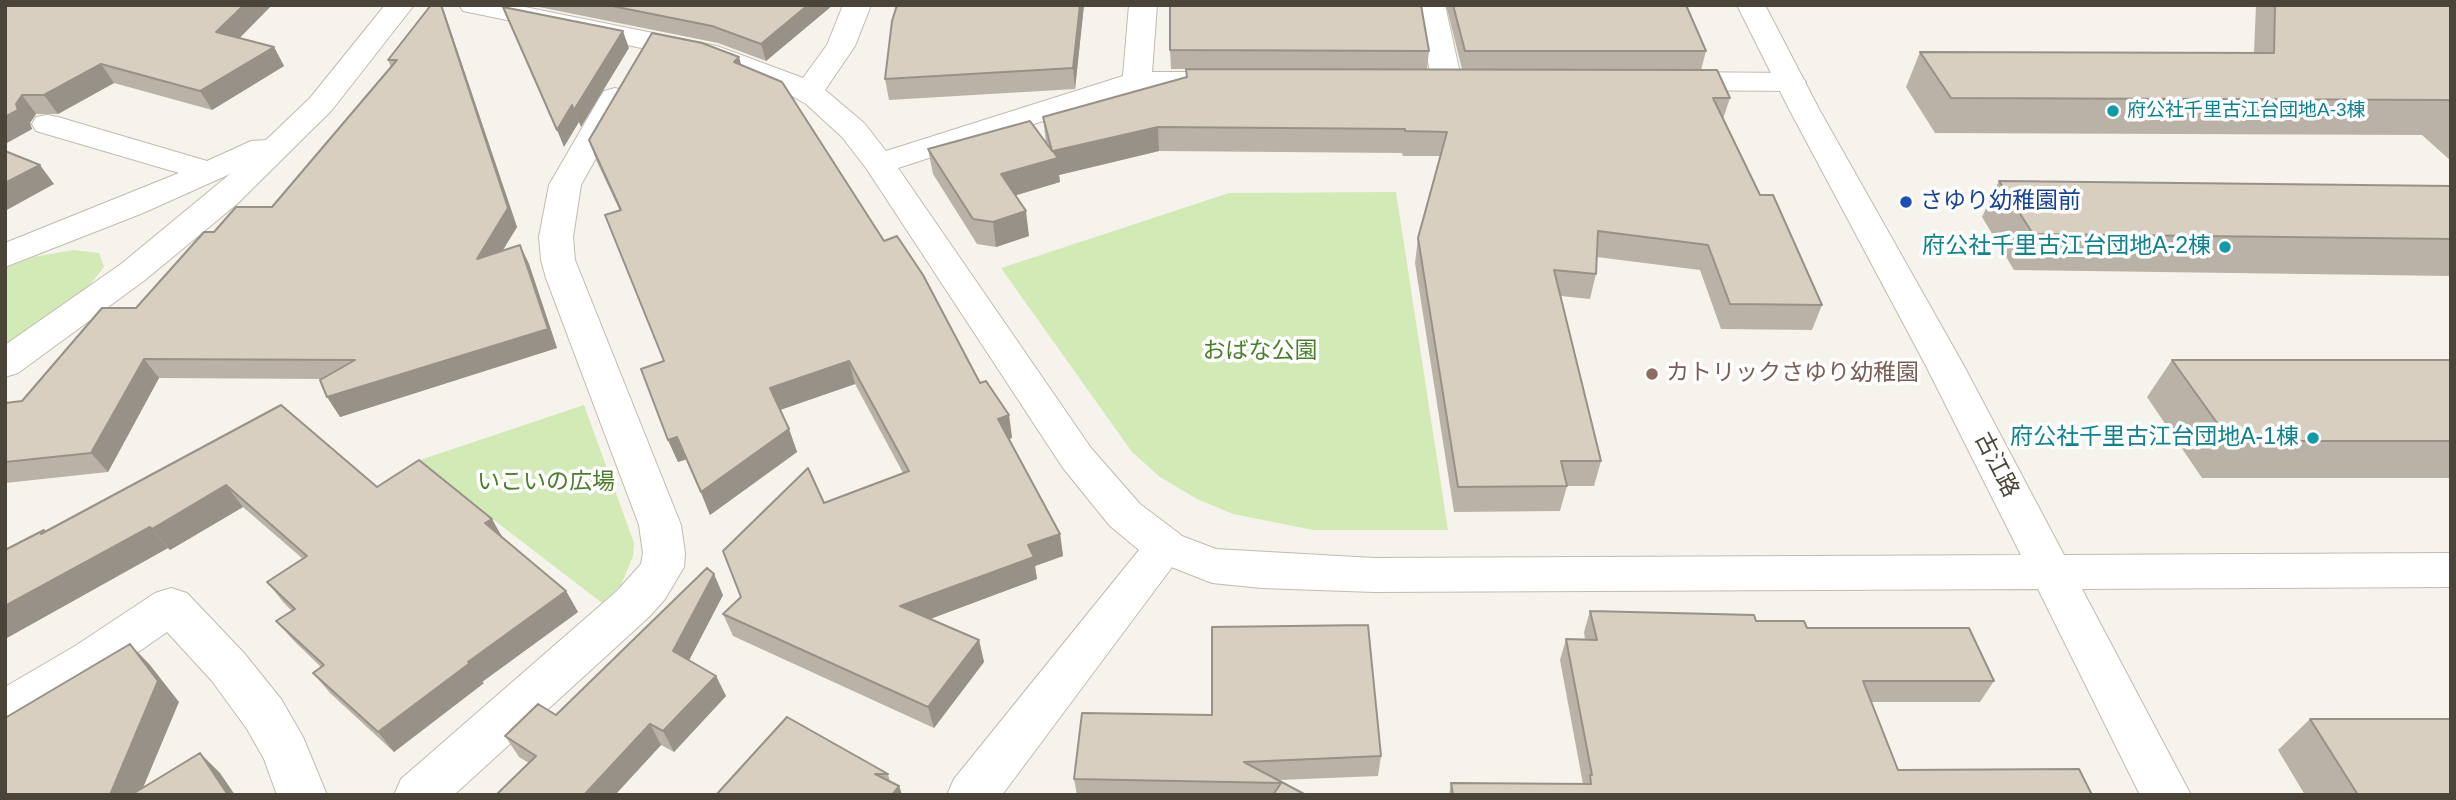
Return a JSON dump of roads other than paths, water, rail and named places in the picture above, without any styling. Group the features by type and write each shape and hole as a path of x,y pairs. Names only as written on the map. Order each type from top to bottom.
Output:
{"street":[{"path":"5,364 133,272 225,197 295,132 342,81 400,5"},
{"path":"473,5 737,61 808,93 853,130 1077,458 1125,515 1166,547 1212,566 1262,571 1374,575 2451,570"},
{"path":"808,93 835,58 857,5"},
{"path":"1136,81 1143,5"},
{"path":"1431,5 1447,82"},
{"name":"古江路","path":"1751,5 1945,366 2166,795"},
{"path":"419,795 634,603 662,567 664,553 660,525 564,278 558,260 556,237 565,185 650,41"},
{"path":"878,164 1136,81 1259,82"},
{"path":"1643,82 1791,82"},
{"path":"47,124 211,172"},
{"path":"5,256 211,172 295,132"},
{"path":"51,238 108,225 144,227 152,233 133,272"},
{"path":"972,795 1166,547"},
{"path":"5,711 91,660 171,606 228,667 264,714 286,752 302,795"}],"place":[{"name":"府公社千里古江台団地A-3棟","path":"2113,111"},
{"name":"さゆり幼稚園前","path":"1906,202"},
{"name":"府公社千里古江台団地A-2棟","path":"2225,247"},
{"name":"カトリックさゆり幼稚園","path":"1652,374"},
{"name":"府公社千里古江台団地A-1棟","path":"2313,438"}],"park label":[{"name":"おばな公園","path":"1260,352"},
{"name":"いこいの広場","path":"546,483"}]}
